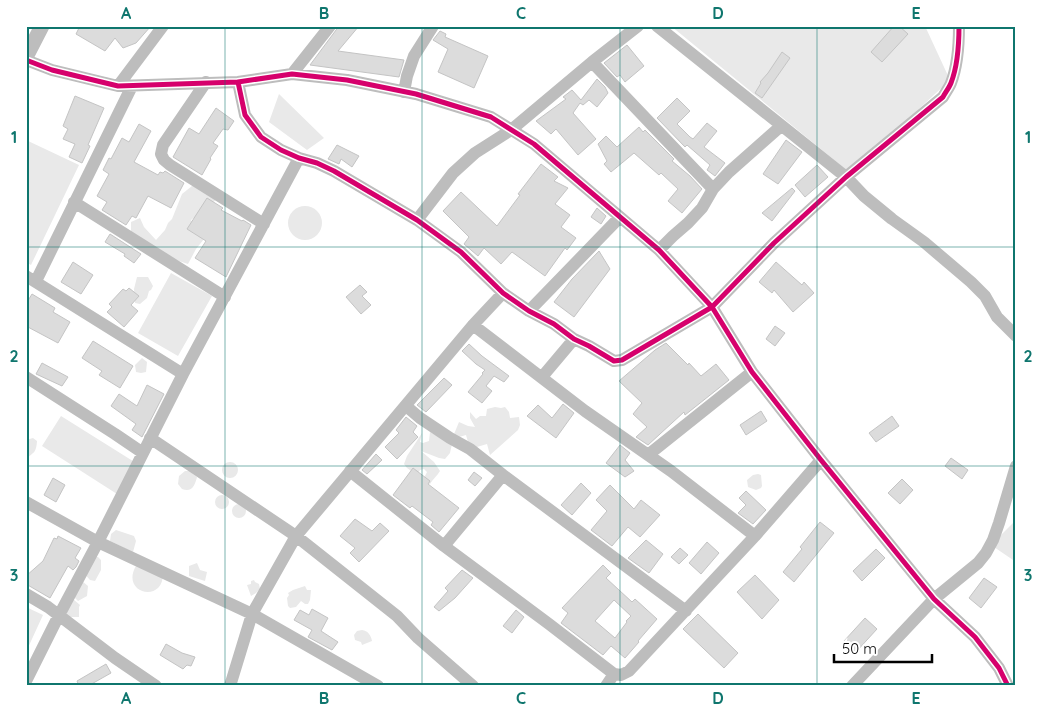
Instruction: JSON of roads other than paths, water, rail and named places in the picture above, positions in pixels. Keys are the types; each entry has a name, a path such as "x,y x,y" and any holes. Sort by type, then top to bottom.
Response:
{"street":[{"path":"42,26 26,59 52,70 118,86 238,82 292,74 347,80 416,94 491,117 534,144 659,250 712,307 752,372 934,599 974,638 999,668 1008,686"},
{"path":"118,86 163,26"},
{"path":"292,74 330,26"},
{"path":"404,92 414,56 432,26"},
{"path":"417,220 453,174 475,153 511,130 638,26"},
{"path":"657,26 846,177 864,196 929,246 971,282 985,296 997,317 1016,336"},
{"path":"238,82 245,115 262,137 281,150 298,158 317,162 417,220 462,252 503,293 529,311 554,324 574,339 614,361 622,360 712,307 774,243 846,177 943,97 951,83 956,66 959,26"},
{"path":"592,62 714,189"},
{"path":"206,82 163,145 161,154 170,165 264,224"},
{"path":"132,86 74,202 31,278 184,374"},
{"path":"659,250 702,208 714,189 729,172 781,126"},
{"path":"26,681 150,438 298,158"},
{"path":"74,202 226,297"},
{"path":"529,311 620,217"},
{"path":"230,686 252,614 296,536 473,325 503,293"},
{"path":"473,325 585,411 648,455 755,536"},
{"path":"542,377 574,339"},
{"path":"648,455 752,372"},
{"path":"26,377 143,453"},
{"path":"406,406 420,418 470,449 686,611"},
{"path":"150,438 296,536 397,616 418,638 470,685"},
{"path":"350,471 444,546 614,674 621,675 629,671 686,611 821,460"},
{"path":"852,686 934,599 978,563 986,553 999,523 1016,466"},
{"path":"444,546 503,475"},
{"path":"26,502 98,542 252,614 378,686"},
{"path":"26,594 59,615 115,658 156,686"},
{"path":"606,686 614,674"}]}
